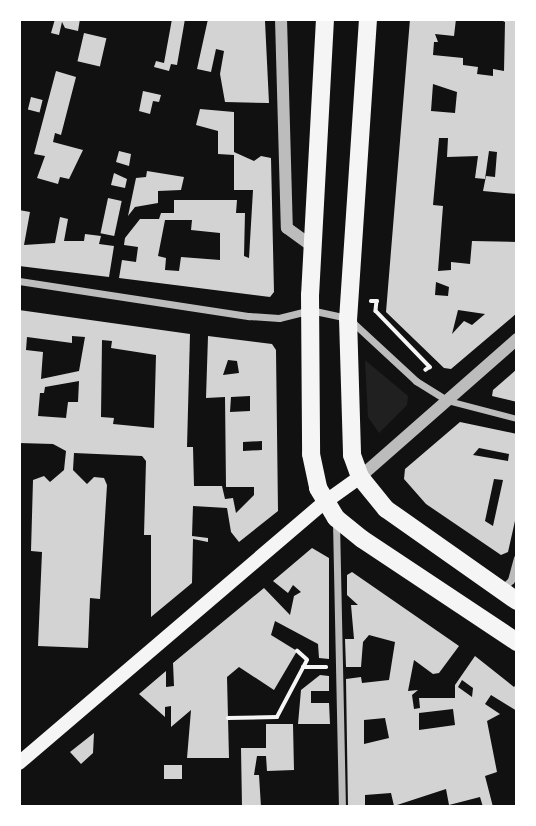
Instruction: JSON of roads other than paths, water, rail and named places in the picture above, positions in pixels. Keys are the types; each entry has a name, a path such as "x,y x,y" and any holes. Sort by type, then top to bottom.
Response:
{"main road":[{"path":"325,19 310,310 311,454 325,502 336,518 517,642"},
{"path":"368,19 348,318 350,436 360,477 371,495 397,516 517,601"},
{"path":"19,763 325,502 360,477"}],"street":[{"path":"281,19 287,228 312,246"},
{"path":"19,281 249,316 279,318 310,310 348,318 416,381 447,400 517,419"},
{"path":"360,477 517,339"},
{"path":"336,518 342,807"},
{"path":"502,589 511,580 517,558"}]}
